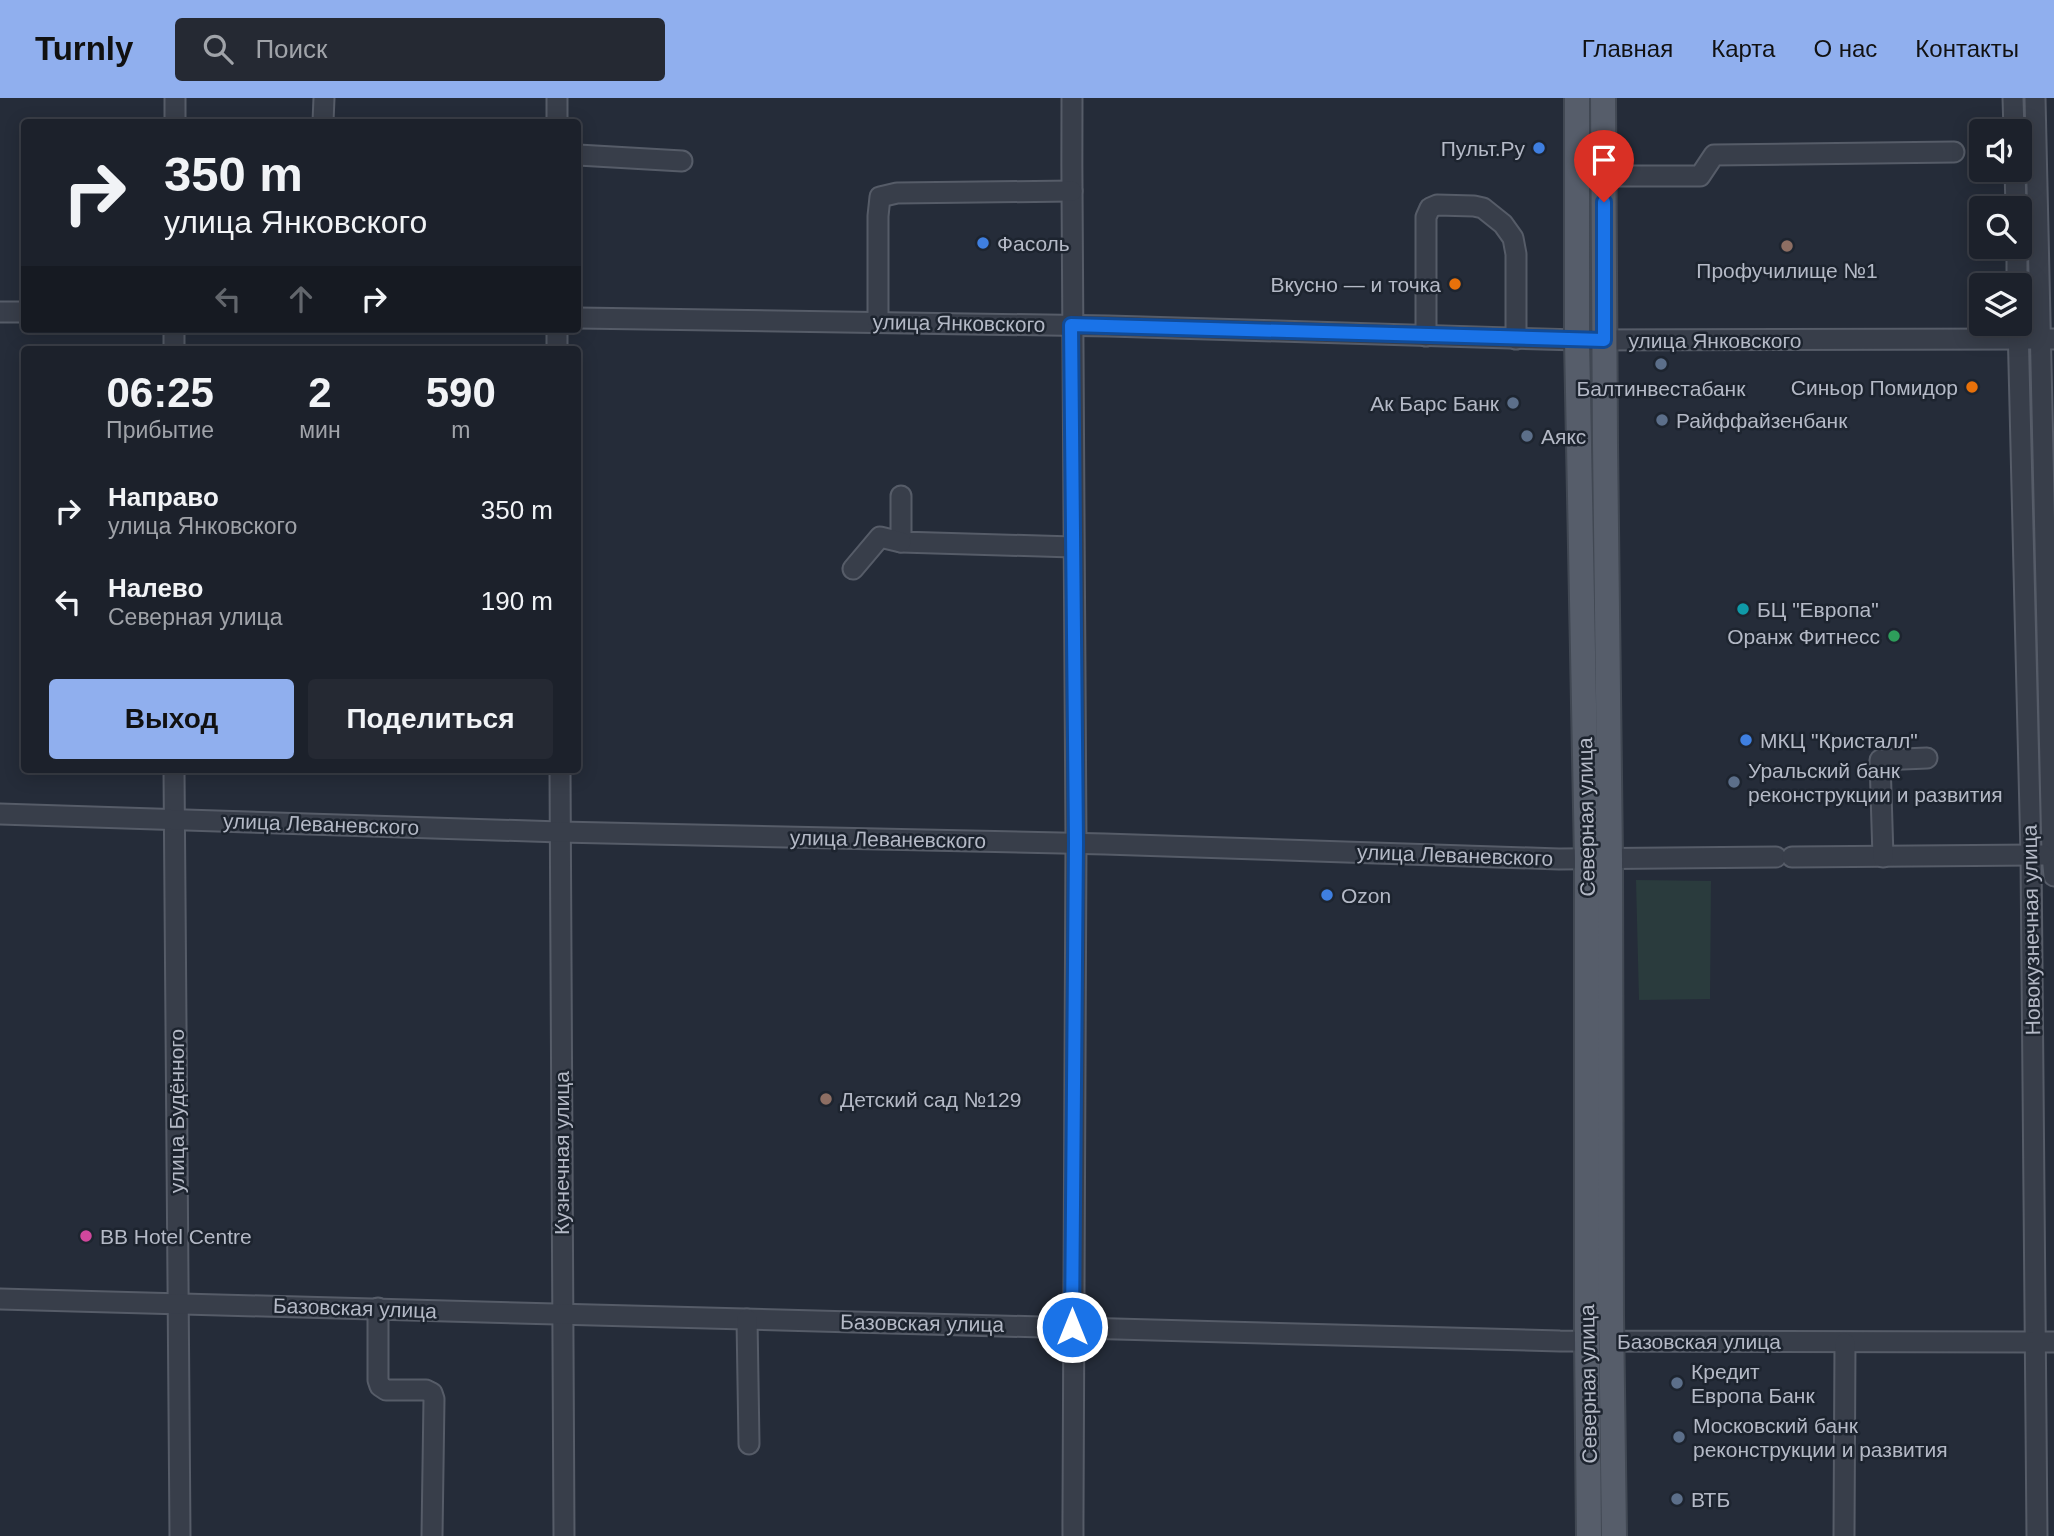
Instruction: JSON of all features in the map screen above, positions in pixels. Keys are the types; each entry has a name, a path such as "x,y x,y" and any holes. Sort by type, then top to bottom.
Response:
{"main road":[{"name":"Северная улица","path":"1577,98 1577,340 1599,859 1614,1536"},
{"name":"Северная улица","path":"1589,1536 1587,1341 1599,859 1604,340 1603,98"}],"street":[{"path":"175,98 175,119"},
{"path":"323,119 324,98"},
{"path":"557,98 557,119"},
{"path":"1072,98 1071,325 1076,843 1073,1536"},
{"path":"2013,98 2014,119"},
{"name":"Новокузнечная улица","path":"2035,98 2047,339 2054,876"},
{"path":"1603,176 1700,176 1714,155 1954,152"},
{"path":"581,155 682,161"},
{"path":"878,322 880,197 897,192 1072,191"},
{"path":"1426,336 1426,217 1430,208 1437,205 1474,206 1483,208 1503,224 1513,239 1516,254 1516,339"},
{"path":"0,312 21,312"},
{"name":"улица Янковского","path":"581,318 1071,325 1577,340 1969,333"},
{"name":"Новокузнечная улица","path":"2018,336 2044,1342 2037,1536"},
{"path":"901,496 901,542"},
{"path":"853,569 880,537 901,542 1073,547"},
{"path":"1883,857 1880,760 1927,758"},
{"name":"улица Будённого","path":"174,773 180,1536"},
{"name":"Кузнечная улица","path":"560,773 564,1536"},
{"name":"улица Леваневского","path":"0,814 560,832 1076,843 1599,859 2053,855"},
{"name":"Базовская улица","path":"0,1299 1587,1341 2044,1342"},
{"path":"377,1308 380,1386 386,1390 426,1390 432,1393 434,1399 432,1536"},
{"path":"747,1319 749,1444"},
{"path":"1844,1536 1845,1343"}],"shaded area":[{"path":"1636,880 1711,881 1710,999 1639,1000"}],"place":[{"name":"Пульт.Ру","path":"1539,148"},
{"name":"Фасоль","path":"983,243"},
{"name":"Профучилище №1","path":"1787,246"},
{"name":"Вкусно — и точка","path":"1455,284"},
{"name":"Балтинвестабанк","path":"1661,364"},
{"name":"Синьор Помидор","path":"1972,387"},
{"name":"Ак Барс Банк","path":"1513,403"},
{"name":"Райффайзенбанк","path":"1662,420"},
{"name":"Аякс","path":"1527,436"},
{"name":"БЦ \"Европа\"","path":"1743,609"},
{"name":"Оранж Фитнесс","path":"1894,636"},
{"name":"МКЦ \"Кристалл\"","path":"1746,740"},
{"name":"Уральский банк реконструкции и развития","path":"1734,782"},
{"name":"Ozon","path":"1327,895"},
{"name":"Детский сад №129","path":"826,1099"},
{"name":"BB Hotel Centre","path":"86,1236"},
{"name":"Кредит Европа Банк","path":"1677,1383"},
{"name":"Московский банк реконструкции и развития","path":"1679,1437"},
{"name":"ВТБ","path":"1677,1499"}],"route":[{"path":"1072,1327 1076,843 1071,325 1604,340 1604,202"}]}
